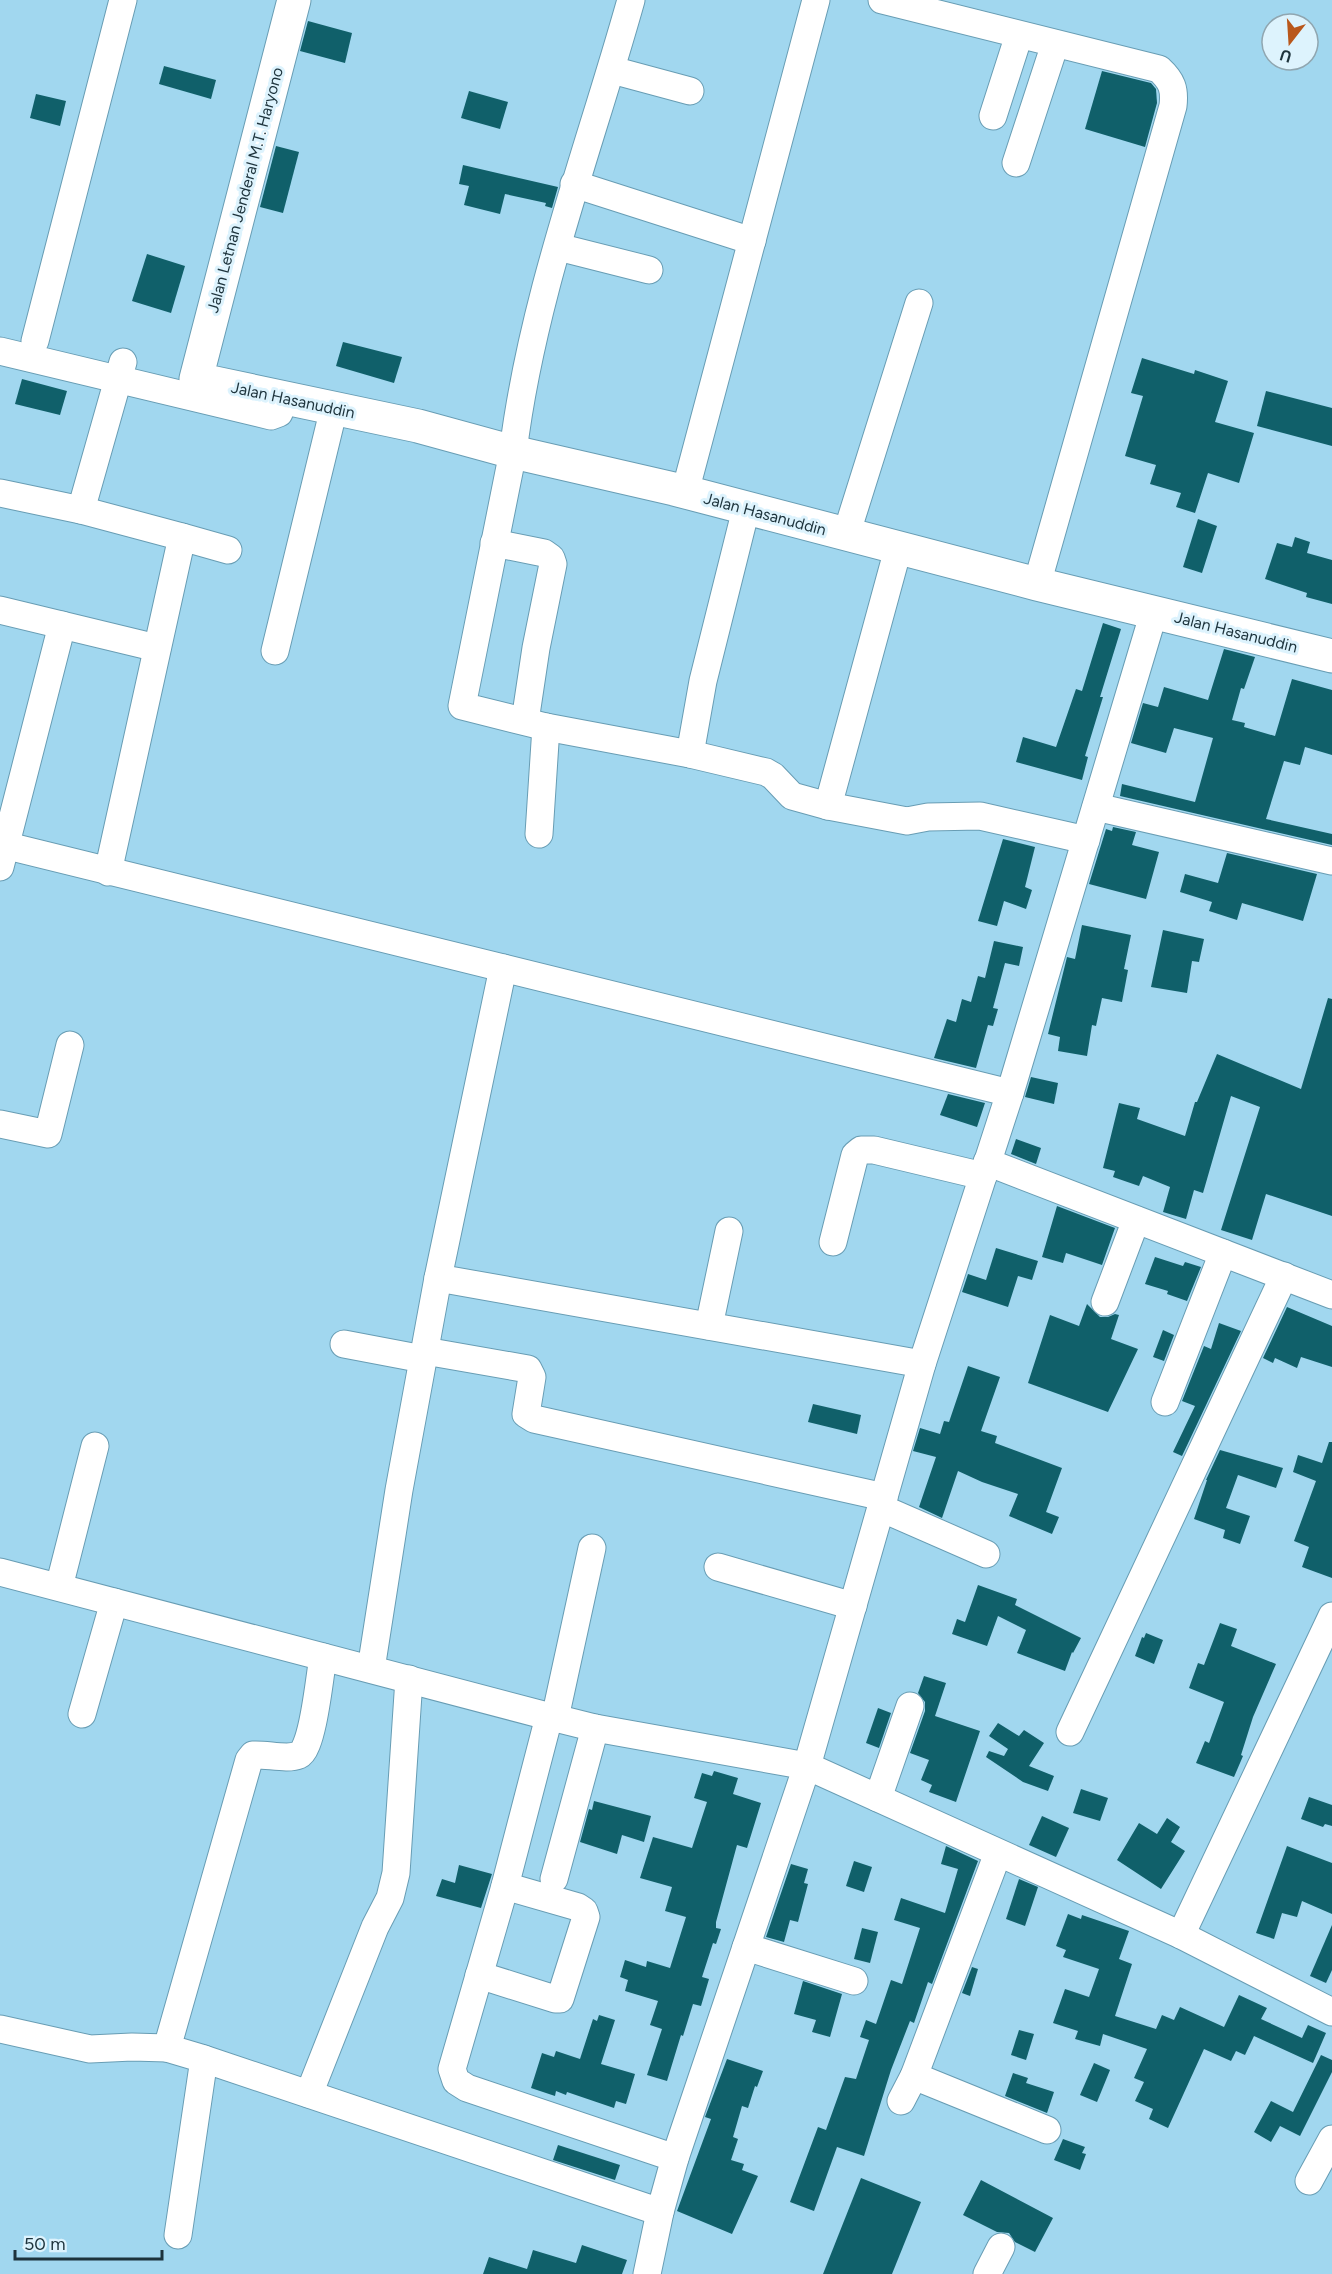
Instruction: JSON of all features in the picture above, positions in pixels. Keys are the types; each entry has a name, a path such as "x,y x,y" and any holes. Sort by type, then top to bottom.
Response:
{"main road":[{"name":"Jalan Letnan Jenderal M.T. Haryono","path":"196,379 294,0"},
{"name":"Jalan Hasanuddin","path":"196,379 418,426 513,452 685,492 1037,584 1332,656"}],"street":[{"path":"35,341 123,0"},
{"path":"631,0 612,70 574,184 531,347 517,414 513,452 461,704 463,707 536,724 690,754 766,772 792,796 828,806 907,821 938,817 980,816 1086,840"},
{"path":"685,492 816,0"},
{"path":"895,2 1159,69 1170,80 1175,92 1170,118 1037,584"},
{"path":"993,116 1019,35"},
{"path":"1016,163 1055,44"},
{"path":"612,70 690,91"},
{"path":"574,184 752,241"},
{"path":"558,247 649,270"},
{"path":"846,535 919,303"},
{"path":"0,333 35,341 271,416 279,413 285,398"},
{"path":"0,351 196,379"},
{"path":"81,510 121,370"},
{"path":"275,651 334,408"},
{"path":"0,493 81,510 228,550"},
{"path":"690,754 703,681 746,509"},
{"path":"108,872 182,537"},
{"path":"494,543 544,553 551,558 553,564 536,648 538,834"},
{"path":"828,806 898,549"},
{"path":"0,610 157,648"},
{"path":"647,2274 660,2212 675,2158 807,1766 922,1365 1010,1094 1154,612"},
{"path":"62,625 2,853 108,872 1010,1094"},
{"path":"1096,807 1332,861"},
{"path":"371,1669 399,1490 438,1278 503,968"},
{"path":"0,1124 48,1134 70,1045"},
{"path":"833,1242 855,1155 861,1150 874,1150 985,1169 1136,1220 1332,1295"},
{"path":"1105,1302 1136,1220"},
{"path":"709,1326 729,1230"},
{"path":"1165,1402 1223,1253"},
{"path":"1070,1732 1284,1276"},
{"path":"438,1278 922,1365"},
{"path":"344,1344 528,1369 532,1377 526,1414 534,1419 883,1502 986,1554"},
{"path":"58,1587 95,1446"},
{"path":"592,1548 552,1718 452,2069 456,2081 467,2088 675,2158"},
{"path":"718,1567 853,1606"},
{"path":"0,1572 552,1718 594,1728 807,1766 1180,1935 1332,2012"},
{"path":"82,1714 114,1602"},
{"path":"1180,1935 1332,1616"},
{"path":"167,2048 249,1760 253,1755 292,1756 299,1755 305,1750 311,1730 323,1657"},
{"path":"309,2094 375,1927 390,1898 396,1873 409,1679"},
{"path":"878,1798 910,1706"},
{"path":"554,1879 594,1728"},
{"path":"901,2102 914,2076 998,1852"},
{"path":"479,1975 560,1999 586,1917 584,1911 579,1907 505,1886"},
{"path":"746,1947 854,1981"},
{"path":"0,2029 90,2049 167,2048 660,2212"},
{"path":"178,2235 204,2059"},
{"path":"914,2076 1047,2130"},
{"path":"1309,2181 1332,2139"},
{"path":"987,2274 1001,2247"}],"building":[{"path":"308,21 352,33 345,63 300,51"},
{"path":"164,66 216,80 211,99 159,84"},
{"path":"1102,71 1151,83 1156,89 1157,103 1145,147 1085,129"},
{"path":"469,91 508,102 500,129 461,118"},
{"path":"36,94 66,101 60,126 30,118"},
{"path":"276,146 299,152 283,213 260,207"},
{"path":"463,165 558,187 552,208 545,206 546,203 505,194 500,214 464,205 469,186 459,184"},
{"path":"147,254 185,266 171,313 132,301"},
{"path":"343,342 402,357 394,383 336,366"},
{"path":"1142,358 1194,374 1195,370 1228,381 1215,422 1254,433 1239,483 1208,473 1195,513 1176,507 1181,493 1150,484 1156,465 1125,456 1143,396 1131,393"},
{"path":"22,379 67,391 60,415 15,404"},
{"path":"1266,391 1332,408 1332,446 1257,426"},
{"path":"1198,519 1217,526 1202,573 1183,567"},
{"path":"1295,537 1310,542 1307,553 1332,560 1332,604 1306,597 1307,593 1265,579 1277,543 1292,547"},
{"path":"1103,623 1121,629 1100,697 1103,697 1085,756 1088,757 1082,780 1016,762 1023,737 1056,747 1076,689 1082,691"},
{"path":"1224,649 1255,657 1244,689 1241,688 1232,720 1245,723 1244,727 1275,736 1292,679 1332,690 1332,755 1305,747 1300,765 1284,761 1266,819 1332,834 1332,845 1120,796 1122,784 1195,802 1213,738 1174,728 1166,753 1131,743 1143,703 1158,707 1164,687 1208,700"},
{"path":"1113,827 1136,832 1132,845 1159,852 1146,899 1089,884 1106,829 1112,831"},
{"path":"1003,839 1035,847 1025,887 1032,890 1026,909 1004,901 997,926 978,921"},
{"path":"1227,853 1317,874 1303,921 1242,903 1237,920 1209,911 1212,902 1180,892 1185,874 1218,883"},
{"path":"1082,925 1131,935 1124,969 1128,970 1122,1002 1102,998 1096,1026 1092,1025 1087,1056 1058,1051 1060,1037 1048,1034 1067,957 1075,959"},
{"path":"1163,930 1204,939 1199,962 1192,961 1187,993 1151,987"},
{"path":"994,941 1023,947 1019,966 1005,963 993,1008 998,1009 993,1026 988,1025 976,1068 934,1058 947,1019 956,1022 962,999 971,1002 978,976 985,978"},
{"path":"1328,998 1332,999 1332,1216 1266,1194 1252,1240 1221,1230 1260,1107 1231,1096 1203,1193 1194,1190 1186,1219 1163,1212 1170,1187 1143,1176 1139,1186 1113,1177 1115,1171 1103,1168 1119,1103 1140,1108 1137,1119 1185,1136 1195,1102 1197,1102 1217,1054 1301,1089"},
{"path":"1031,1077 1058,1083 1054,1104 1025,1097"},
{"path":"948,1094 985,1103 977,1127 940,1115"},
{"path":"1016,1139 1041,1148 1036,1164 1011,1154"},
{"path":"1057,1206 1115,1228 1102,1265 1066,1253 1063,1263 1042,1257"},
{"path":"996,1248 1038,1261 1032,1280 1018,1276 1008,1307 962,1292 968,1274 986,1280"},
{"path":"1155,1257 1183,1266 1185,1262 1201,1267 1187,1301 1167,1294 1168,1291 1145,1284"},
{"path":"1087,1304 1100,1317 1119,1315 1111,1339 1138,1349 1108,1412 1028,1383 1050,1315 1079,1326"},
{"path":"1287,1307 1332,1326 1332,1367 1301,1357 1297,1368 1275,1358 1273,1363 1263,1358"},
{"path":"1219,1323 1241,1331 1182,1456 1173,1452 1195,1406 1182,1401 1204,1346 1211,1349"},
{"path":"1163,1330 1174,1335 1164,1361 1153,1357"},
{"path":"968,1366 1000,1377 981,1431 997,1436 995,1443 1062,1468 1046,1512 1059,1517 1052,1534 1009,1516 1018,1494 958,1471 942,1518 919,1507 936,1457 913,1451 920,1428 940,1434 944,1421 949,1422"},
{"path":"813,1404 861,1415 857,1434 808,1422"},
{"path":"1329,1442 1332,1442 1332,1578 1302,1567 1309,1547 1294,1541 1316,1481 1293,1472 1298,1455 1322,1463"},
{"path":"1220,1450 1283,1468 1276,1488 1238,1475 1226,1508 1250,1516 1240,1544 1223,1538 1225,1530 1194,1519 1206,1480"},
{"path":"978,1585 1017,1599 1015,1605 1081,1638 1072,1652 1065,1671 1017,1653 1026,1630 998,1616 987,1646 952,1634 957,1619 965,1622"},
{"path":"1220,1623 1237,1629 1231,1646 1276,1664 1253,1717 1241,1755 1243,1756 1234,1777 1196,1763 1205,1741 1209,1743 1224,1702 1189,1688 1198,1663 1204,1665"},
{"path":"1146,1633 1163,1640 1154,1664 1135,1656 1142,1637 1144,1638"},
{"path":"924,1676 946,1683 935,1716 980,1731 956,1802 929,1792 932,1785 921,1780 929,1760 910,1753 925,1711 925,1702 918,1693"},
{"path":"878,1708 891,1713 879,1748 866,1743"},
{"path":"998,1723 1019,1736 1024,1730 1044,1743 1029,1766 1054,1776 1048,1791 1023,1782 986,1757 989,1751 1004,1756 1008,1749 989,1736"},
{"path":"714,1771 738,1778 733,1794 761,1803 747,1848 737,1845 716,1922 716,1928 721,1929 716,1944 713,1943 702,1977 709,1979 701,2006 693,2004 667,2081 647,2075 662,2029 650,2025 658,2001 625,1991 628,1980 620,1977 625,1960 646,1967 647,1961 670,1968 686,1917 665,1911 672,1887 640,1878 653,1837 692,1848 707,1802 694,1798 702,1773 712,1776"},
{"path":"1081,1789 1108,1798 1100,1821 1073,1813"},
{"path":"1309,1797 1332,1805 1332,1826 1325,1824 1323,1827 1301,1819"},
{"path":"594,1801 651,1816 644,1842 622,1835 617,1854 580,1842 589,1809 592,1810"},
{"path":"1042,1816 1069,1828 1056,1857 1029,1845"},
{"path":"1167,1818 1180,1827 1171,1842 1185,1851 1161,1889 1117,1860 1139,1823 1157,1834"},
{"path":"946,1846 978,1861 932,1984 928,1982 914,2023 910,2021 891,2070 864,2156 837,2147 814,2211 790,2202 818,2127 826,2130 845,2077 856,2079 869,2040 860,2037 866,2020 876,2024 891,1980 902,1984 920,1928 894,1920 901,1898 945,1913 958,1869 941,1864"},
{"path":"1287,1846 1332,1863 1332,1914 1302,1901 1297,1917 1282,1913 1274,1939 1256,1933"},
{"path":"854,1861 872,1867 864,1892 846,1886"},
{"path":"791,1864 808,1869 804,1883 808,1884 798,1922 790,1920 784,1942 766,1937"},
{"path":"459,1865 492,1874 481,1908 436,1896 442,1879 455,1883"},
{"path":"1019,1879 1038,1887 1025,1926 1006,1919"},
{"path":"1068,1914 1081,1919 1082,1915 1129,1931 1119,1959 1132,1964 1115,2016 1156,2029 1162,2015 1174,2020 1180,2007 1224,2027 1239,1995 1267,2008 1261,2019 1302,2038 1308,2025 1326,2033 1313,2063 1254,2036 1245,2055 1236,2051 1231,2061 1204,2049 1168,2128 1149,2119 1153,2109 1135,2101 1144,2082 1134,2078 1147,2049 1103,2034 1100,2046 1075,2039 1078,2031 1053,2023 1065,1989 1089,1997 1099,1969 1063,1957 1066,1950 1056,1946"},
{"path":"1332,1925 1332,1970 1326,1983 1310,1976"},
{"path":"862,1928 878,1932 870,1963 854,1959"},
{"path":"972,1967 978,1969 970,1996 962,1993"},
{"path":"803,1981 842,1994 830,2037 812,2032 816,2020 794,2014"},
{"path":"599,2015 615,2020 601,2064 635,2074 626,2104 616,2101 614,2108 567,2092 566,2095 556,2091 555,2096 531,2088 542,2053 554,2057 556,2051 580,2059 593,2019 597,2021"},
{"path":"1019,2030 1034,2034 1026,2060 1011,2055"},
{"path":"1321,2055 1332,2060 1332,2072 1300,2136 1280,2126 1271,2142 1254,2132 1271,2101 1293,2112"},
{"path":"727,2059 763,2071 748,2108 742,2106 733,2137 738,2139 731,2160 744,2164 742,2170 758,2176 732,2234 677,2211 711,2119 705,2117"},
{"path":"1094,2063 1110,2070 1097,2102 1080,2095"},
{"path":"1013,2073 1028,2078 1026,2083 1054,2092 1047,2113 1005,2096"},
{"path":"1063,2139 1085,2147 1082,2153 1086,2154 1080,2170 1054,2160"},
{"path":"558,2145 620,2165 615,2180 553,2160"},
{"path":"861,2178 921,2202 892,2274 823,2274"},
{"path":"981,2180 1053,2218 1035,2252 1015,2242 1009,2233 997,2232 963,2215"},
{"path":"582,2245 627,2260 622,2274 483,2274 489,2257 527,2269 533,2250 576,2263"}]}
